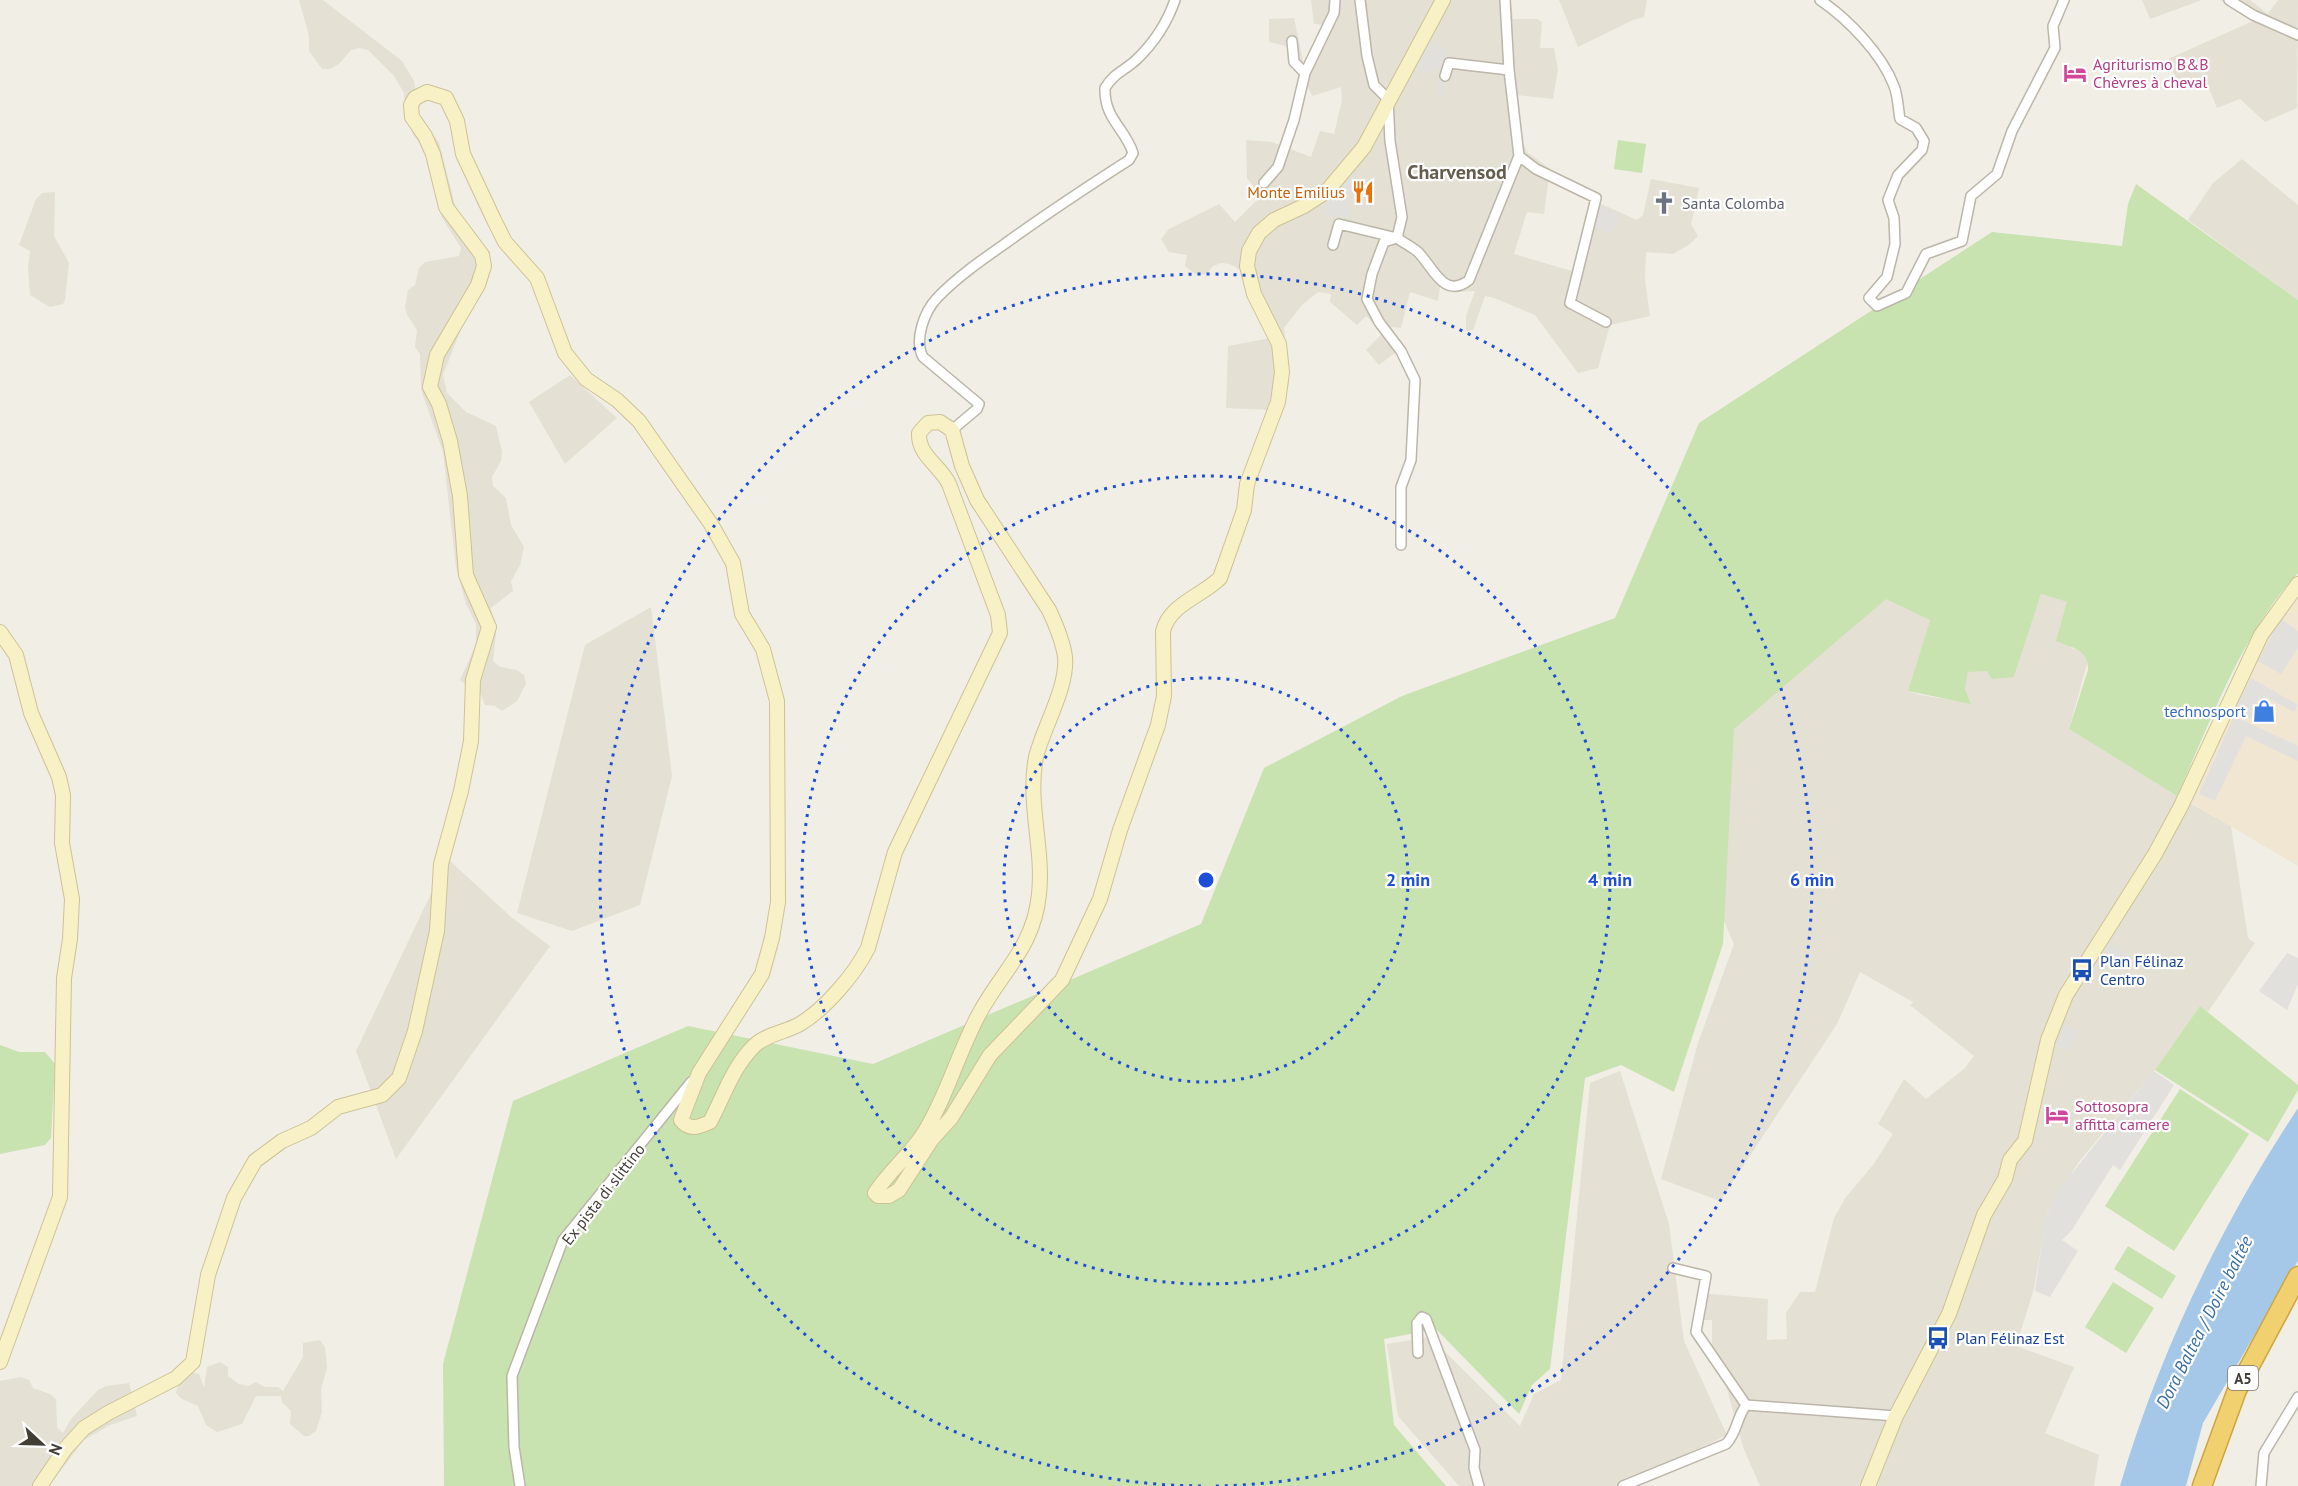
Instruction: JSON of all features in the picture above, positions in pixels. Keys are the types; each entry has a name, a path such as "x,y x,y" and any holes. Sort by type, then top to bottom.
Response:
{"highway":[{"name":"A5","path":"2202,1486 2237,1390 2298,1276"},
{"name":"A5","path":"2215,1486 2231,1436 2254,1382 2298,1299"}],"street":[{"path":"952,430 977,409 979,404 923,357 918,348 918,339 936,299 1013,238 1129,160 1133,153 1130,144 1110,117 1105,88 1112,76 1137,59 1167,23 1175,0"},
{"path":"1264,183 1278,167 1305,73 1334,13 1335,0"},
{"path":"1360,0 1367,56 1374,85 1388,99 1390,141 1402,217 1397,238"},
{"path":"40,1486 64,1449 84,1428 176,1378 193,1362 208,1275 234,1198 253,1163 275,1145 311,1128 339,1107 379,1096 394,1086 415,1031 437,931 441,864 461,791 471,741 473,681 489,627 466,575 460,496 450,441 439,404 430,387 437,356 478,285 484,266 482,255 446,207 433,154 425,136 412,117 411,105 415,98 427,92 446,98 453,109 463,154 505,242 537,278 565,353 586,379 617,400 639,421 711,524 733,563 744,620 763,649 777,701 778,902 762,974 699,1073 681,1119 688,1127 700,1127 711,1122 725,1087 754,1046 801,1023 822,1006 861,963 868,948 895,852 1000,633 998,615 950,484 940,469 925,456 918,442 922,427 928,423 940,422 952,430 962,466 977,500 1049,610 1065,658 1063,678 1036,758 1035,810 1040,895 1021,954 980,1013 931,1120 917,1144 882,1181 875,1193 878,1196 889,1196 899,1190 932,1139 951,1118 990,1054 1062,980 1100,899 1120,830 1158,725 1164,696 1163,631 1166,620 1184,606 1186,600 1212,586 1220,578 1244,510 1247,484 1274,412 1282,372 1280,344 1254,294 1247,266 1249,251 1259,233 1274,220 1315,200 1339,179 1364,147 1443,0"},
{"path":"1333,244 1340,224 1397,238 1417,252 1440,281 1456,286 1464,284 1469,279 1519,156 1509,70 1505,0"},
{"path":"1820,0 1851,23 1874,53 1894,85 1900,119 1916,128 1924,141 1922,150 1898,175 1888,200 1894,218 1895,244 1887,277 1869,298 1877,306 1906,293 1926,254 1962,241 1971,196 1997,174 2012,131 2055,48 2053,26 2064,0"},
{"path":"2229,0 2253,15 2298,35"},
{"path":"1292,41 1294,62 1305,73"},
{"path":"1444,76 1449,63 1509,70"},
{"path":"1519,156 1536,169 1596,198 1570,303 1606,322"},
{"path":"1397,238 1384,242 1372,274 1367,299 1379,322 1401,351 1415,380 1411,460 1401,486 1401,545"},
{"path":"1868,1486 1896,1416 1949,1314 1984,1215 2005,1179 2010,1160 2025,1141 2048,1040 2066,995 2155,854 2181,806 2261,635 2298,584"},
{"path":"0,632 16,655 31,713 59,777 63,795 62,843 72,899 70,939 64,978 60,1197 0,1362"},
{"name":"Ex pista di slittino","path":"520,1486 514,1447 512,1376 563,1240 679,1100 728,1027"},
{"path":"1673,1268 1706,1276 1696,1332 1746,1405"},
{"path":"1418,1353 1418,1323 1422,1317 1426,1319 1468,1427 1475,1450 1474,1468 1479,1486"},
{"path":"2261,1486 2264,1453 2298,1396"},
{"path":"1746,1405 1896,1416"},
{"path":"1623,1486 1726,1444 1735,1435 1737,1418 1746,1405"}],"shaded area":[{"path":"299,0 323,0 402,61 414,81 420,118 439,142 457,213 490,252 489,268 482,292 463,324 443,375 447,393 466,412 496,426 502,452 501,461 492,477 493,486 506,498 511,525 524,547 520,565 511,581 513,591 491,608 496,634 493,661 500,667 517,670 524,675 526,684 517,701 502,711 495,706 485,705 479,689 466,685 460,680 476,644 476,624 466,604 456,567 443,452 421,390 420,354 415,347 417,330 407,315 405,307 408,290 415,285 419,268 425,262 459,256 461,248 441,216 425,149 413,135 405,110 404,93 394,76 368,50 360,48 351,50 339,64 330,69 322,69 309,51 309,36"},
{"path":"1311,0 1511,0 1513,19 1537,19 1542,22 1540,48 1554,48 1558,69 1553,99 1517,95 1520,136 1527,152 1550,169 1544,214 1527,212 1514,254 1572,271 1590,199 1637,220 1643,215 1651,179 1699,188 1691,224 1698,236 1690,244 1673,254 1646,252 1645,280 1650,316 1610,325 1598,368 1578,373 1535,315 1494,298 1485,296 1473,330 1466,331 1466,316 1475,291 1457,292 1440,287 1438,301 1410,292 1401,328 1391,327 1404,346 1379,365 1366,350 1383,333 1366,316 1357,325 1330,302 1331,294 1318,292 1302,305 1284,328 1289,382 1281,415 1267,410 1226,408 1228,346 1270,338 1243,272 1230,264 1221,263 1213,266 1207,273 1198,276 1185,266 1187,255 1169,252 1161,239 1169,229 1219,204 1235,222 1261,196 1247,178 1246,140 1272,142 1311,157 1320,131 1334,134 1342,100 1341,87 1312,96 1290,47 1269,42 1269,19 1294,18 1304,65 1324,25 1314,24"},
{"path":"1559,0 1647,0 1644,17 1633,20 1578,47"},
{"path":"2142,0 2202,0 2150,19"},
{"path":"2220,0 2250,0 2268,14 2278,0 2298,0 2297,108 2265,122 2240,99 2217,108 2204,76 2179,86 2168,59 2253,21"},
{"path":"1428,40 1441,45 1447,57 1445,63 1435,72 1417,72 1417,64"},
{"path":"1439,76 1447,76 1445,97 1438,97"},
{"path":"2242,159 2298,205 2298,300 2188,220 2213,183"},
{"path":"1349,169 1356,173 1351,187 1348,218 1325,215 1325,206 1335,196"},
{"path":"55,192 54,236 69,263 65,300 63,304 50,307 30,295 28,268 30,251 19,245 36,199 42,193"},
{"path":"1600,205 1621,216 1612,234 1591,226"},
{"path":"570,375 617,418 565,464 529,402"},
{"path":"1803,547 1930,620 1908,691 1920,695 1971,703 1965,688 1968,671 1987,671 2014,677 2041,594 2067,602 2071,648 2082,651 2088,660 2069,729 2177,796 2231,826 2248,938 2255,943 2208,1012 2200,1006 2155,1070 2078,1163 2047,1213 2034,1289 2016,1346 2074,1367 2045,1433 2099,1455 2094,1486 1760,1486 1743,1447 1725,1382 1712,1358 1712,1320 1694,1320 1700,1293 1768,1299 1767,1340 1787,1339 1786,1313 1800,1292 1815,1292 1834,1218 1846,1197 1873,1165 1893,1134 1878,1124 1904,1079 1926,1099 1964,1069 1974,1056 1910,1005 1913,1002 1860,972 1837,1024 1720,1201 1661,1179 1698,1043 1734,944 1620,683"},
{"path":"2298,594 2298,866 2191,803 2256,659 2287,606"},
{"path":"651,607 672,776 640,905 572,931 517,913 585,645"},
{"path":"2281,619 2298,631 2298,648 2281,674 2257,661"},
{"path":"2251,678 2298,705 2294,712 2266,697 2253,720 2234,710"},
{"path":"2234,716 2298,746 2298,761 2246,736 2215,801 2199,794"},
{"path":"449,856 451,862 511,917 550,946 396,1159 356,1051"},
{"path":"2110,942 2130,957 2119,973 2097,960"},
{"path":"2287,953 2298,958 2298,984 2287,1010 2259,991"},
{"path":"2062,1024 2079,1031 2070,1051 2055,1045"},
{"path":"1620,1071 1669,1224 1684,1341 1727,1435 1672,1461 1642,1479 1639,1486 1459,1486 1398,1416 1387,1344 1430,1337 1520,1426 1534,1394 1561,1380 1590,1083"},
{"path":"2154,1071 2174,1085 2120,1170 2113,1165 2072,1230 2062,1240 2078,1251 2050,1297 2035,1291 2046,1216 2061,1187"},
{"path":"320,1340 325,1347 327,1368 321,1389 322,1412 316,1431 309,1436 304,1436 290,1424 291,1411 282,1402 281,1396 256,1396 242,1424 217,1432 206,1425 198,1406 182,1399 176,1393 178,1385 191,1372 199,1374 204,1388 207,1367 220,1362 228,1367 228,1376 239,1384 248,1386 256,1382 264,1387 278,1387 283,1391 303,1357 303,1343"},
{"path":"21,1377 29,1380 33,1388 50,1394 56,1399 57,1427 63,1433 71,1419 98,1390 106,1386 129,1383 137,1416 110,1425 84,1440 49,1486 0,1486 0,1381"}],"green space":[{"path":"1618,140 1646,144 1642,173 1614,169"},
{"path":"2136,184 2298,300 2298,573 2260,622 2244,650 2177,796 2069,729 2088,670 2088,663 2083,653 2056,641 2067,602 2041,594 2014,677 1992,679 1987,671 1968,672 1965,688 1971,704 1908,691 1930,620 1886,599 1734,729 1723,944 1674,1092 1621,1065 1585,1078 1550,1369 1532,1385 1519,1414 1436,1329 1384,1339 1394,1425 1446,1486 444,1486 443,1364 513,1101 688,1026 873,1064 1201,924 1264,768 1402,696 1615,618 1699,423 1992,232 2122,246 2128,204"},
{"path":"2200,1006 2298,1085 2298,1090 2268,1142 2155,1070"},
{"path":"0,1045 19,1052 45,1052 55,1064 51,1138 45,1145 0,1154"},
{"path":"2180,1089 2249,1134 2174,1251 2105,1206"},
{"path":"2128,1246 2176,1276 2162,1299 2114,1269"},
{"path":"2113,1282 2154,1308 2126,1353 2085,1327"}],"water":[{"name":"Dora Baltea / Doire baltée","path":"2298,1108 2298,1261 2203,1423 2186,1486 2120,1486 2154,1387 2195,1290 2244,1197"}],"place":[{"name":"Agriturismo B&B Chèvres à cheval","path":"2075,73"},
{"name":"Monte Emilius","path":"1363,192"},
{"name":"Santa Colomba","path":"1664,203"},
{"name":"technosport","path":"2264,711"},
{"name":"Plan Félinaz Centro","path":"2082,970"},
{"name":"Sottosopra affitta camere","path":"2057,1115"},
{"name":"Plan Félinaz Est","path":"1938,1338"}],"district":[{"name":"Charvensod","path":"1457,172"}]}
